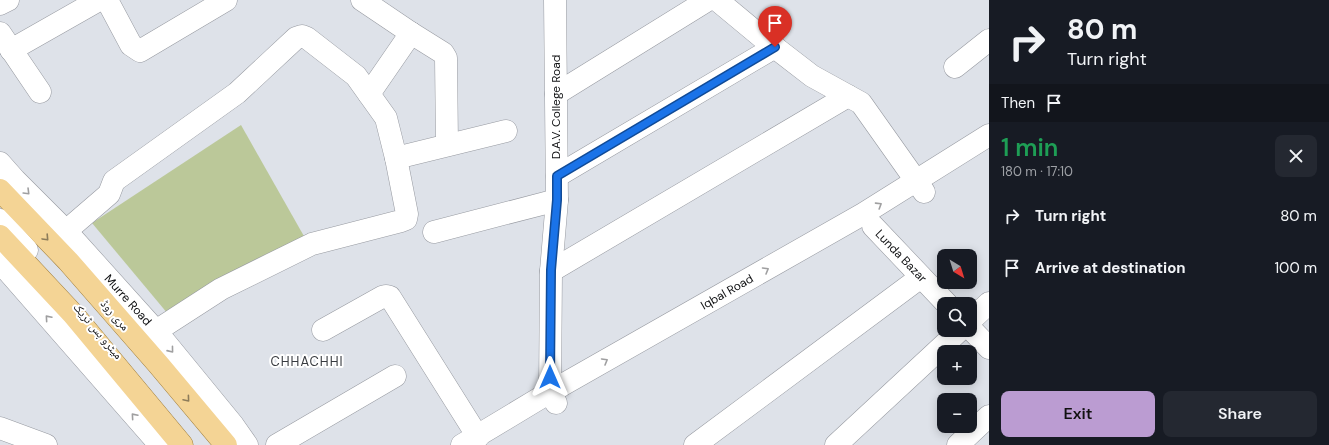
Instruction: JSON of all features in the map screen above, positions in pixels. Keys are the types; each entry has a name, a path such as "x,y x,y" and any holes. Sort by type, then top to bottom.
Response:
{"main road":[{"name":"مری روڈ","path":"0,190 68,261 226,445"},
{"path":"0,236 73,314 182,445"}],"street":[{"path":"0,4 8,0"},
{"path":"40,92 6,41 99,0"},
{"path":"107,0 131,45 140,51 226,0"},
{"path":"362,0 443,54 446,58 447,145"},
{"name":"D.A.V. College Road","path":"554,398 551,270 557,200 556,0"},
{"path":"556,94 708,0"},
{"path":"717,0 812,76 861,103 920,187"},
{"path":"369,94 411,34"},
{"path":"66,231 109,194 114,181 236,94 296,38 302,36 307,38 356,76 386,118 396,158 407,214 406,219 312,244 221,289 156,331"},
{"path":"955,67 989,40"},
{"path":"557,176 775,47"},
{"path":"551,270 848,96"},
{"path":"396,158 506,131"},
{"name":"Iqbal Road","path":"476,442 554,398 872,226 920,187 989,135"},
{"name":"Iqbal Road","path":"554,398 863,214 920,187 989,150"},
{"name":"Murre Road","path":"0,163 66,231 156,331 247,445"},
{"path":"434,232 557,200"},
{"name":"میٹرو بس ٹریک","path":"0,220 57,283 192,445"},
{"name":"Lunda Bazar","path":"872,226 940,297"},
{"path":"0,262 160,445"},
{"path":"695,445 921,277"},
{"path":"323,330 382,297 386,296 390,298 476,442"},
{"path":"977,314 989,303"},
{"path":"977,335 989,348"},
{"path":"836,445 952,337"},
{"path":"277,445 395,376"},
{"path":"958,445 989,416"},
{"path":"0,428 46,445"}],"green space":[{"path":"241,125 305,238 168,314 92,223"}],"district":[{"name":"CHHACHHI","path":"307,361"}],"route":[{"path":"550,377 551,270 557,200 557,176 775,47"}]}
